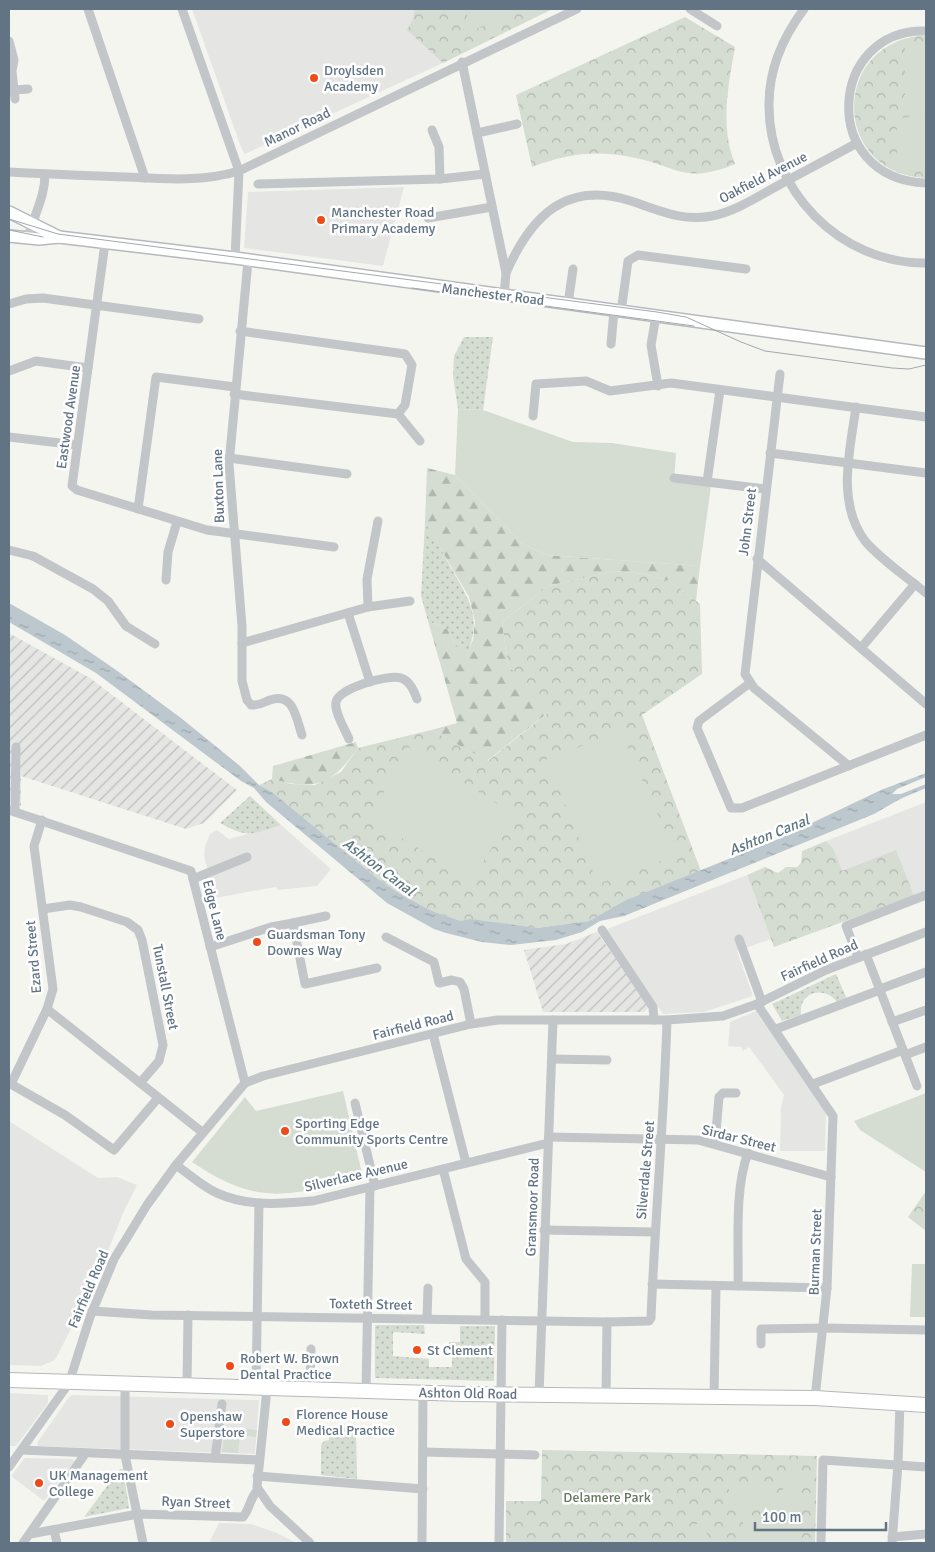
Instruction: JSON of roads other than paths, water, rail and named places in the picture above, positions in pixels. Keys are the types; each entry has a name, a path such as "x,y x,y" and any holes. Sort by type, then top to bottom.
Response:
{"highway":[{"name":"Ashton Old Road","path":"9,1380 125,1386 539,1395 815,1398 926,1405"}],"main road":[{"name":"Manchester Road","path":"9,212 59,237"},
{"name":"Manchester Road","path":"9,236 28,239 59,237 235,258 926,353"}],"street":[{"path":"88,9 145,178"},
{"path":"182,9 238,171 235,258"},
{"name":"Manor Road","path":"9,172 145,178 194,178 226,175 238,171 462,62 577,9"},
{"path":"690,9 717,26"},
{"path":"804,9 779,52 770,87 769,104 773,140 788,180 817,221 840,238 857,248 886,258 926,263"},
{"path":"926,31 908,32 889,39 878,46 860,66 852,84 848,108 850,126 857,143 877,166 900,180 926,183"},
{"path":"9,41 14,60 12,71 15,94 28,89"},
{"path":"462,62 506,273 504,296"},
{"path":"477,133 516,124"},
{"path":"432,130 439,148 440,179"},
{"name":"Oakfield Avenue","path":"506,273 521,244 541,219 554,208 575,197 590,193 607,194 680,217 702,217 737,208 857,143"},
{"path":"28,239 31,224 44,195 45,174"},
{"path":"258,184 440,179 485,174"},
{"path":"428,218 492,207"},
{"name":"Eastwood Avenue","path":"105,242 72,486 77,490 177,522 234,535 334,547"},
{"path":"611,344 628,261 638,255 746,269"},
{"name":"Buxton Lane","path":"248,261 229,458 242,643 243,688 249,703 255,705 278,698 288,701 293,706 302,735"},
{"path":"568,304 573,269"},
{"path":"9,304 34,298 198,318"},
{"path":"656,316 651,345 658,386"},
{"path":"240,331 405,354 412,365 405,405 398,414"},
{"path":"9,371 36,361 88,368"},
{"name":"John Street","path":"750,683 744,674 780,374"},
{"path":"138,509 156,377 234,391 398,414 420,441"},
{"path":"534,416 536,384 586,381 610,391 671,384 926,417"},
{"path":"707,482 720,390"},
{"path":"856,407 848,463 848,498 853,518 860,533 871,547 926,593"},
{"path":"9,437 77,445"},
{"path":"770,453 926,473"},
{"path":"229,458 347,474"},
{"path":"674,478 765,490"},
{"path":"368,607 367,579 378,521"},
{"path":"166,580 168,552 177,522"},
{"path":"9,550 33,556 92,589 108,601 126,626 155,644"},
{"path":"757,559 926,704"},
{"path":"861,648 915,584"},
{"path":"242,643 368,607 410,601"},
{"path":"348,613 370,682"},
{"path":"349,739 336,703 343,692 385,678 400,678 412,688 417,699"},
{"path":"849,766 750,683 699,721 696,728 731,808 742,808 849,766 926,735"},
{"path":"12,811 16,748"},
{"name":"Edge Lane","path":"12,811 191,872 245,1083"},
{"name":"Ezard Street","path":"10,1084 47,1010 53,989 34,846 42,820"},
{"path":"193,880 247,857"},
{"path":"917,1086 880,990 846,926 926,895"},
{"name":"Tunstall Street","path":"43,909 70,906 81,907 127,922 138,930 142,940 163,1045 158,1061 140,1083"},
{"path":"210,947 271,927 326,916"},
{"path":"293,923 305,984 377,968"},
{"path":"602,930 653,1007 654,1020"},
{"name":"Fairfield Road","path":"11,1460 22,1450 68,1383 92,1311 114,1259 176,1165 245,1083 263,1076 471,1024 509,1019 667,1020 723,1016 759,1003 813,976 926,932"},
{"path":"386,936 434,962 439,983 452,980 460,982 464,989 471,1024"},
{"path":"739,940 759,1003 813,1084 926,1046"},
{"path":"776,1029 926,972"},
{"path":"47,1010 202,1132"},
{"path":"892,1022 926,1010"},
{"name":"Gransmoor Road","path":"539,1395 553,1020"},
{"name":"Silverdale Street","path":"648,1321 652,1284 667,1020"},
{"path":"433,1034 466,1164"},
{"path":"552,1060 607,1060"},
{"path":"10,1084 65,1115 114,1150 158,1098"},
{"name":"Burman Street","path":"813,1084 830,1108 833,1116 827,1288 815,1398"},
{"path":"715,1144 720,1097 723,1094 736,1093"},
{"path":"355,1103 373,1186 366,1391"},
{"name":"Sirdar Street","path":"548,1140 698,1140 831,1177"},
{"name":"Silverlace Avenue","path":"176,1165 216,1193 248,1203 313,1201 466,1164 548,1140"},
{"path":"738,1286 741,1189 743,1170 748,1153"},
{"path":"443,1169 466,1259 485,1282 485,1319"},
{"path":"259,1203 256,1316 261,1388 258,1490 270,1506 310,1543"},
{"path":"544,1230 654,1232"},
{"path":"652,1284 827,1288"},
{"path":"714,1397 716,1286"},
{"path":"428,1288 428,1318"},
{"name":"Toxteth Street","path":"92,1311 121,1315 648,1321"},
{"path":"188,1315 188,1386"},
{"path":"499,1543 502,1320"},
{"path":"606,1396 607,1322"},
{"path":"761,1344 761,1329 926,1330"},
{"path":"310,1389 311,1348"},
{"path":"125,1386 125,1455 143,1543"},
{"path":"422,1543 423,1392"},
{"path":"900,1403 898,1464 892,1540 926,1534"},
{"path":"215,1458 222,1404"},
{"path":"22,1450 260,1460"},
{"path":"423,1452 535,1455"},
{"path":"23,1543 85,1454"},
{"path":"821,1543 823,1460 926,1467"},
{"path":"257,1476 422,1489"},
{"name":"Ryan Street","path":"30,1534 138,1514 243,1517 258,1490"},
{"path":"54,1530 57,1543"}],"water":[{"path":"9,603 65,635 181,718 240,766 259,785 272,792 378,879 402,895 432,911 461,921 470,919 537,928 589,921 624,901 776,840 881,790 926,773 926,777 897,789 892,794 901,794 926,784 926,788 900,799 874,814 624,916 600,921 582,932 556,940 511,945 482,942 434,929 387,903 266,802 254,788 241,781 96,673 9,622"}],"tram line":[{"path":"9,219 58,234 686,317 765,351 892,368 909,369 926,365"},
{"path":"9,230 43,237"},
{"path":"412,288 694,326"}],"place":[{"name":"Droylsden Academy","path":"314,78"},
{"name":"Manchester Road Primary Academy","path":"321,220"},
{"name":"Guardsman Tony Downes Way","path":"257,942"},
{"name":"Sporting Edge Community Sports Centre","path":"285,1131"},
{"name":"St Clement","path":"417,1350"},
{"name":"Robert W. Brown Dental Practice","path":"230,1366"},
{"name":"Florence House Medical Practice","path":"286,1422"},
{"name":"Openshaw Superstore","path":"170,1424"},
{"name":"UK Management College","path":"39,1483"}],"water label":[{"name":"Ashton Canal","path":"769,835"},
{"name":"Ashton Canal","path":"379,867"}],"park label":[{"name":"Delamere Park","path":"607,1497"}]}
